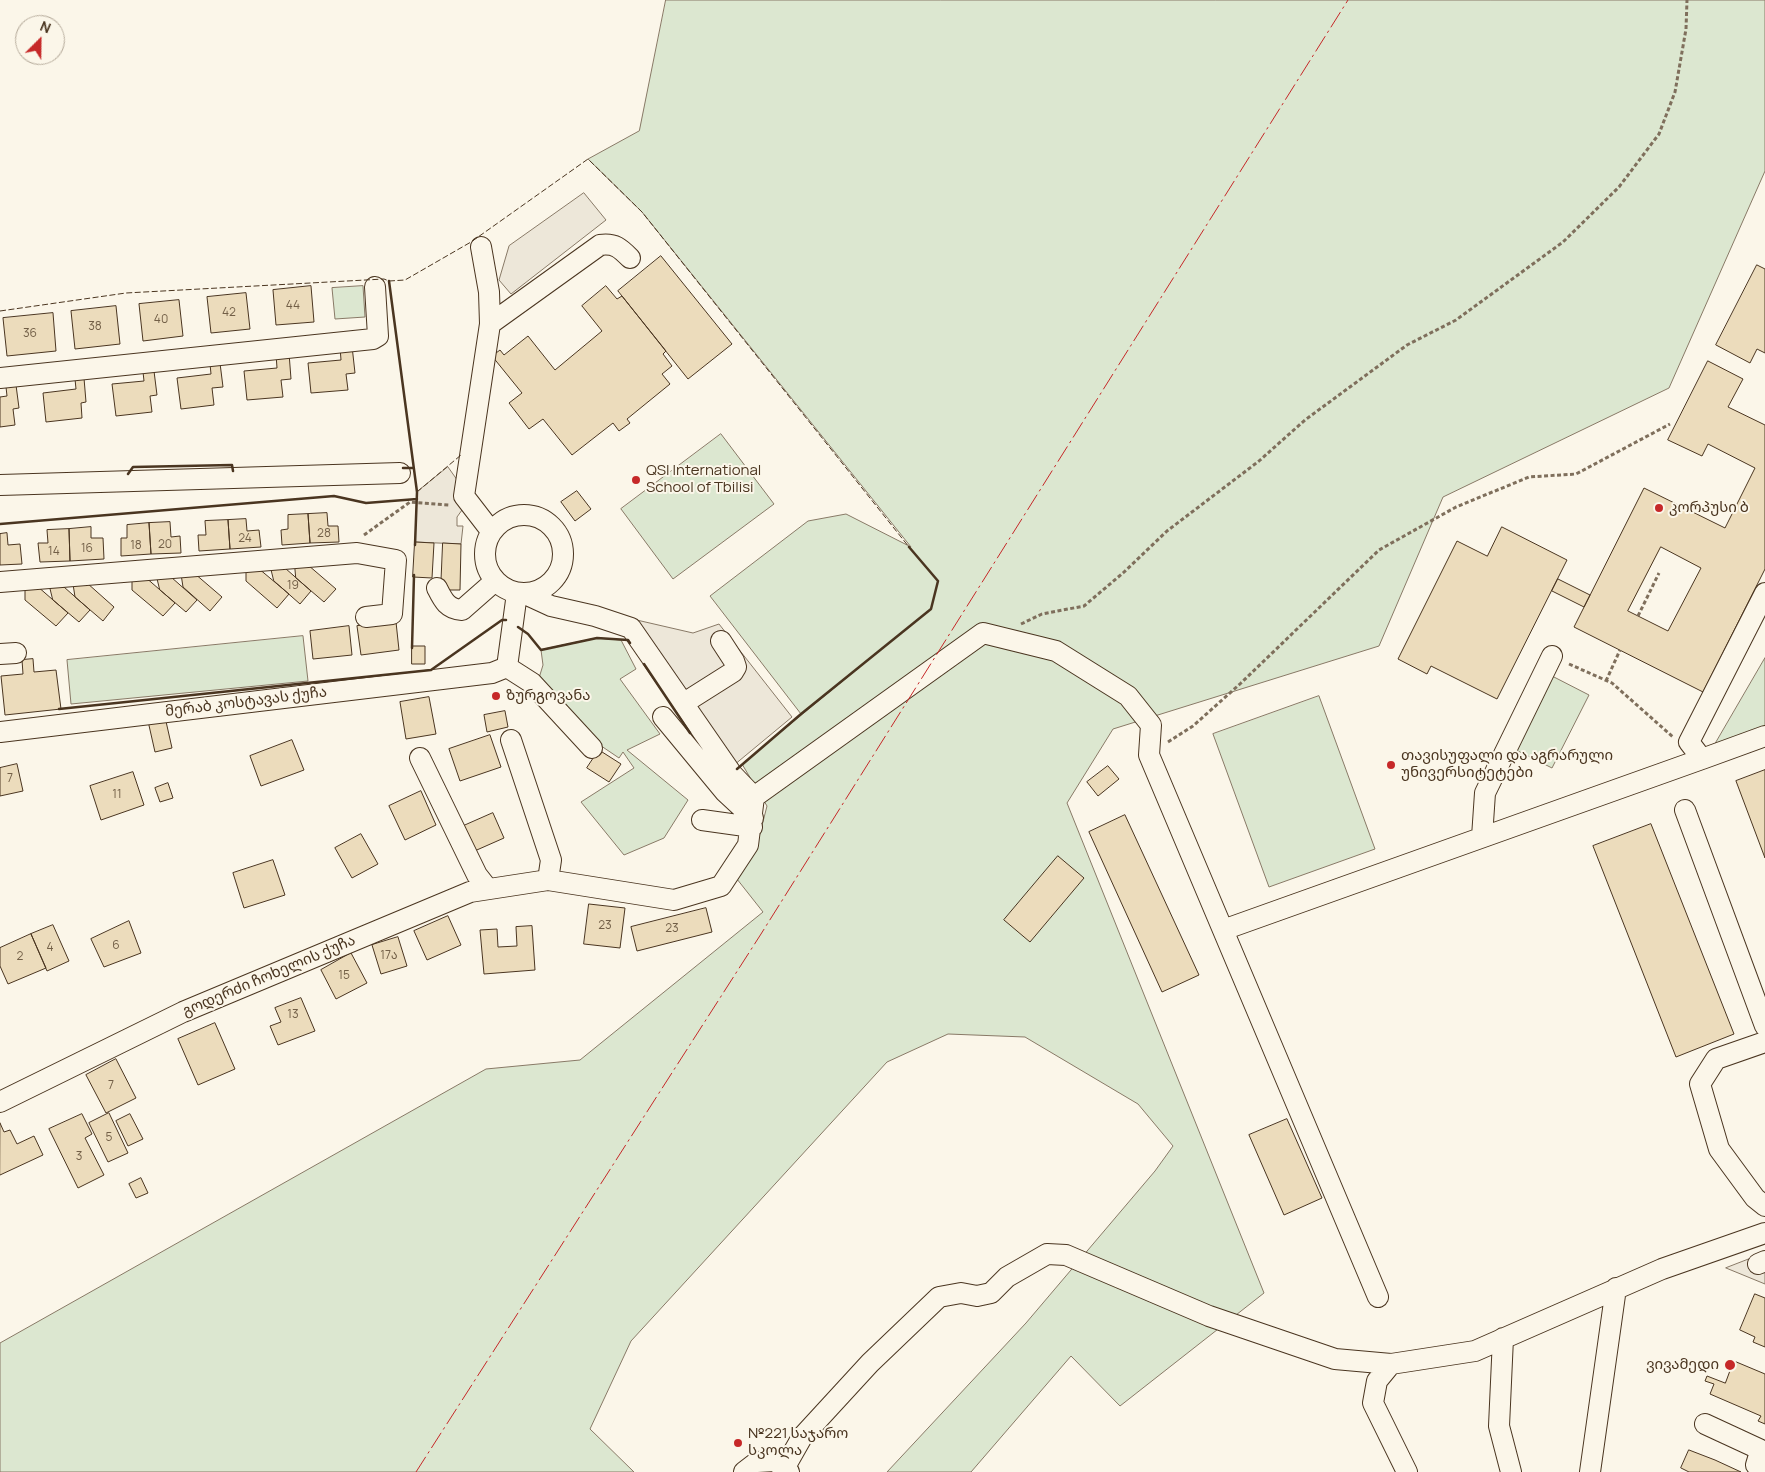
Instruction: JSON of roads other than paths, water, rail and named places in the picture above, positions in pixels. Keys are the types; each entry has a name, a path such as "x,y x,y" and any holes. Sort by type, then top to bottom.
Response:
{"street":[{"path":"490,324 600,245 609,244 619,247 630,258"},
{"path":"480,247 489,292 490,324 485,370 464,482 464,496 491,531"},
{"path":"0,378 372,339 378,336 379,329 375,287"},
{"path":"0,485 400,474"},
{"path":"521,594 534,593 549,584 557,575 562,564 563,552 560,540 554,529 545,521 534,516 522,515 499,522 491,531 484,546 484,562 490,576 502,588 551,606 594,616 631,628 732,774 754,797 984,633 1056,650 1128,696 1151,725 1149,755 1378,1297"},
{"path":"0,582 357,553 396,560 392,614 366,617"},
{"path":"437,588 444,602 449,607 462,610 495,581"},
{"path":"549,584 594,616"},
{"path":"1702,759 1689,742 1765,593"},
{"path":"521,594 500,670 532,684 592,748"},
{"path":"684,703 733,672 736,667 721,641"},
{"path":"1482,837 1484,793 1552,656"},
{"name":"მერაბ კოსტავას ქუჩა","path":"0,732 500,670"},
{"path":"663,717 752,823"},
{"path":"1223,930 1765,736"},
{"path":"511,740 551,860 548,880"},
{"path":"420,758 478,875 488,890"},
{"name":"გოდერძი ჩოხელის ქუჩა","path":"0,1102 183,1012 470,892 548,880 674,900 721,886 748,845 754,797"},
{"path":"1685,810 1765,1026"},
{"path":"702,820 752,823"},
{"path":"1765,1042 1716,1058 1700,1084 1719,1149 1755,1198 1765,1206"},
{"path":"744,1472 757,1462 775,1461 787,1469 802,1437 870,1363 938,1297 961,1292 977,1296 991,1293 1007,1277 1047,1254 1066,1254 1209,1316 1335,1359 1391,1364 1475,1351 1662,1268 1765,1233"},
{"path":"1765,1261 1758,1264 1765,1267"},
{"path":"1590,1472 1616,1288"},
{"path":"1502,1338 1499,1426 1511,1472"},
{"path":"1391,1364 1377,1381 1373,1402 1407,1472"},
{"path":"1705,1424 1759,1449 1760,1455 1756,1465 1763,1472"}],"place":[{"name":"QSI International School of Tbilisi","path":"636,480"},
{"name":"კორპუსი ბ","path":"1659,508"},
{"name":"ზურგოვანა","path":"496,696"},
{"name":"თავისუფალი და აგრარული უნივერსიტეტები","path":"1391,765"},
{"name":"ვივამედი","path":"1730,1365"},
{"name":"№221 საჯარო სკოლა","path":"738,1443"}]}
